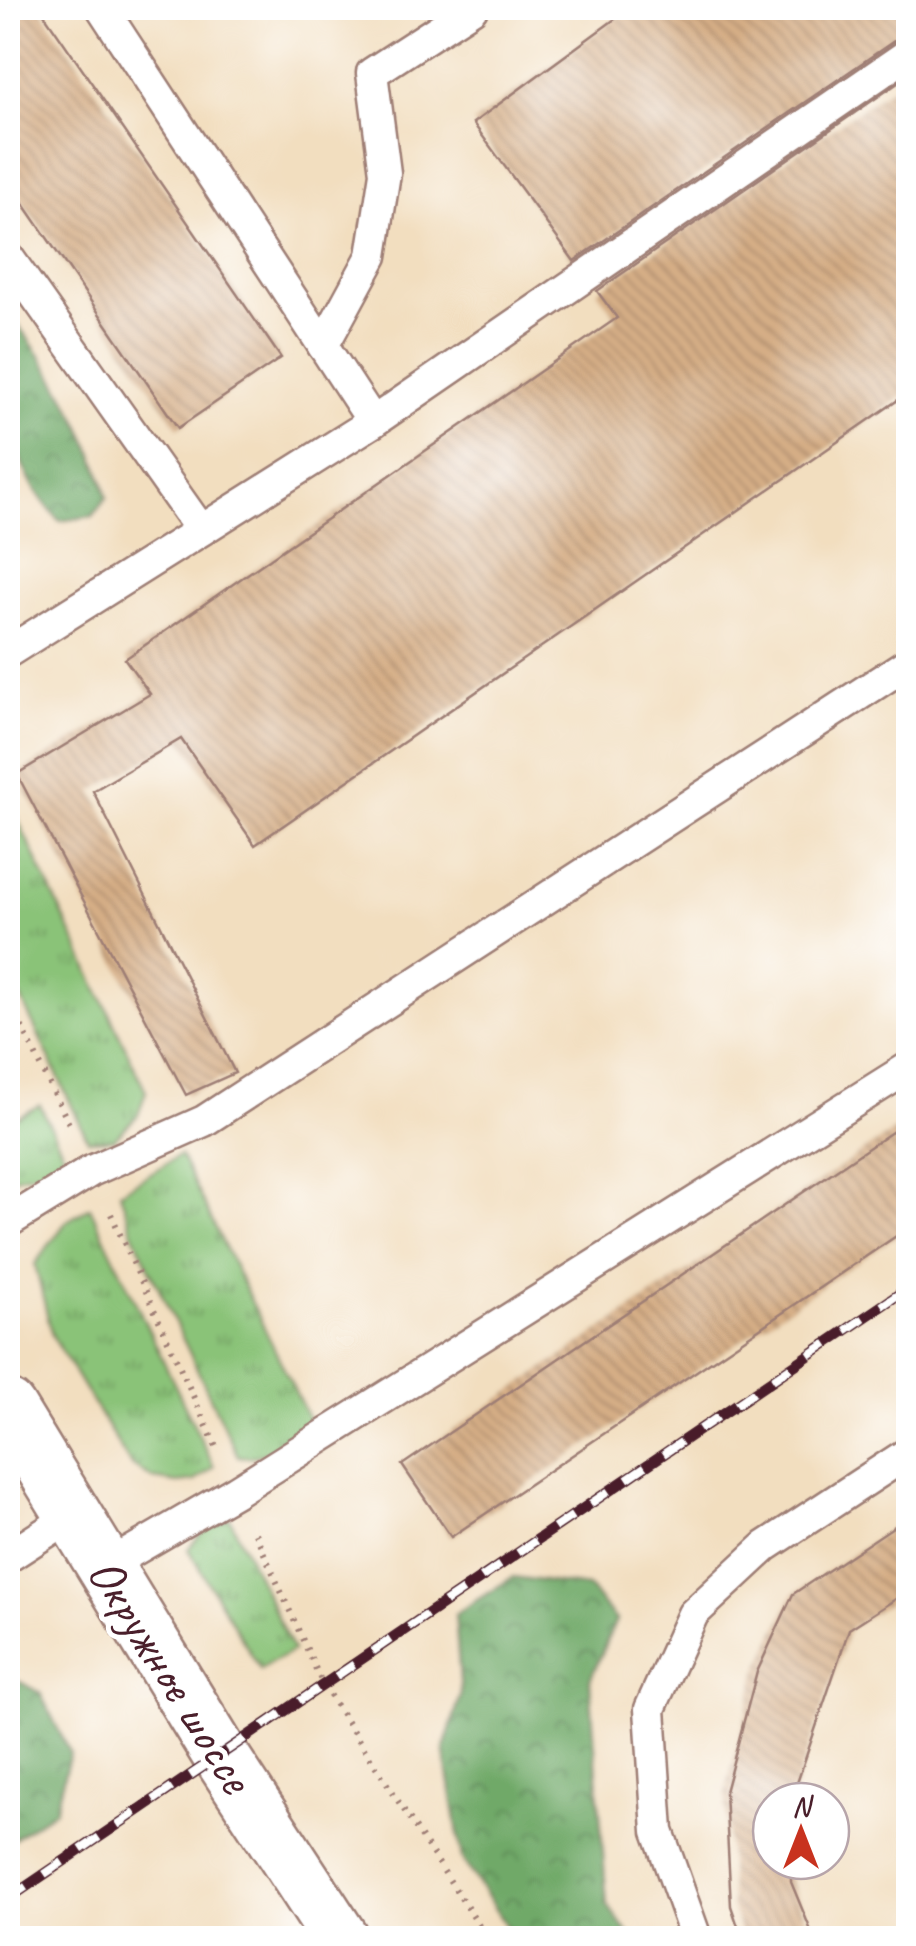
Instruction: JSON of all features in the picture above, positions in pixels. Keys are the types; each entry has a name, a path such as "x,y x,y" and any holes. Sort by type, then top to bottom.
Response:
{"main road":[{"name":"Окружное шоссе","path":"8,1408 340,1938"}],"lane":[{"path":"102,8 373,422"},
{"path":"323,346 372,256 385,174 372,74 472,8"},
{"path":"8,652 373,422 908,54"},
{"path":"8,257 202,530"},
{"path":"8,1222 91,1171 204,1122 908,663"},
{"path":"105,1567 236,1491 908,1068"},
{"path":"696,1938 658,1831 650,1709 693,1614 766,1546 908,1454"},
{"path":"8,1557 73,1515"}],"green space":[{"path":"8,312 53,376 91,448 107,497 93,516 60,521 26,474 17,450 8,398"},
{"path":"8,799 146,1091 138,1115 114,1139 88,1140 8,971"},
{"path":"40,1105 64,1155 45,1171 8,1178 8,1122"},
{"path":"180,1155 311,1424 277,1448 259,1455 238,1456 132,1231 120,1192"},
{"path":"90,1207 214,1467 195,1481 153,1479 130,1464 52,1335 35,1264 67,1221"},
{"path":"230,1518 293,1651 260,1669 188,1549 204,1530"},
{"path":"513,1577 588,1587 616,1620 590,1680 607,1905 632,1938 514,1938 462,1859 444,1748 461,1695 455,1614"},
{"path":"8,1675 40,1693 70,1753 55,1810 8,1843"}],"building":[{"path":"8,8 40,8 281,358 178,428 8,181"},
{"path":"630,8 908,8 908,36 897,39 574,261 473,123"},
{"path":"908,76 908,393 255,845 181,739 93,791 235,1073 186,1095 17,774 150,694 125,659 617,318 597,291"},
{"path":"908,1121 908,1228 451,1537 402,1465"},
{"path":"908,1517 908,1591 849,1629 798,1781 751,1781 751,1881 791,1881 814,1938 742,1938 731,1906 725,1792 757,1672 793,1594"}],"railway":[{"path":"8,1899 908,1288"}]}
